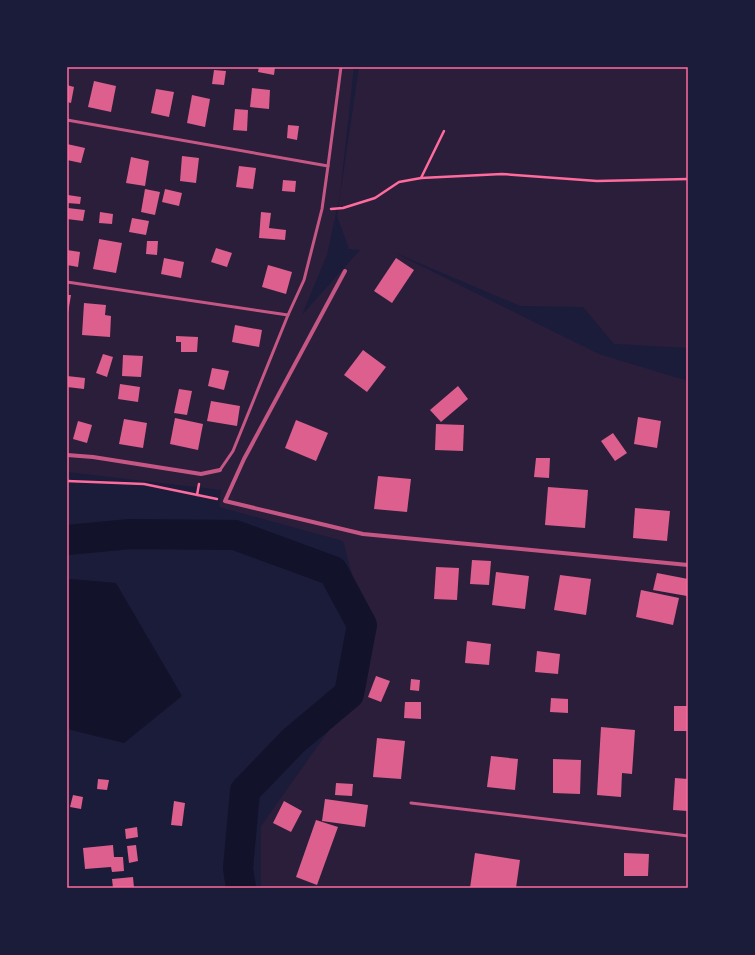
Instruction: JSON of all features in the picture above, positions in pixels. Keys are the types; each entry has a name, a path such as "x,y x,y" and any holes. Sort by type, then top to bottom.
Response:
{"street":[{"path":"345,271 244,459 225,501 363,534 688,565"},
{"path":"67,455 93,457 201,474 220,470"}],"lane":[{"path":"220,470 233,451 288,315 304,280 322,209 341,67"},
{"path":"67,120 328,166"},
{"path":"67,282 288,315"},
{"path":"411,803 688,836"}],"path":[{"path":"421,178 444,131"},
{"path":"322,209 343,208 375,198 399,182 421,178 502,174 597,181 688,179"},
{"path":"67,481 144,484 225,501"}],"shaded area":[{"path":"67,67 354,67 340,195 327,255 302,315 360,250 349,249 337,216 359,67 688,67 688,348 614,344 583,307 520,306 393,252 599,354 688,381 688,888 261,888 261,826 353,696 366,626 343,541 219,507 221,490 67,472"},
{"path":"71,579 116,583 182,696 124,743 67,729 67,580"}],"building":[{"path":"259,67 275,67 274,75 258,72"},
{"path":"214,70 226,71 224,85 212,84"},
{"path":"94,81 116,86 111,112 88,107"},
{"path":"67,85 74,87 71,103 67,102"},
{"path":"252,88 270,90 269,109 250,107"},
{"path":"156,89 174,92 169,117 151,113"},
{"path":"192,95 210,99 205,127 187,123"},
{"path":"235,109 248,110 247,131 233,130"},
{"path":"288,125 299,126 297,140 287,138"},
{"path":"67,144 85,148 81,163 67,160"},
{"path":"182,156 199,158 196,183 180,181"},
{"path":"131,157 149,161 145,186 126,183"},
{"path":"239,166 256,168 253,189 236,187"},
{"path":"283,180 296,181 295,192 282,191"},
{"path":"145,189 160,192 155,215 141,212"},
{"path":"165,189 182,193 179,206 162,202"},
{"path":"68,195 81,197 80,204 67,203"},
{"path":"68,208 85,210 83,221 67,219"},
{"path":"100,212 113,214 112,224 99,223"},
{"path":"261,212 271,213 269,228 286,230 285,240 259,238"},
{"path":"132,218 149,221 146,235 129,232"},
{"path":"99,239 122,243 116,273 93,269"},
{"path":"147,241 158,241 157,255 146,254"},
{"path":"216,248 232,253 227,267 211,262"},
{"path":"67,250 80,252 78,267 67,265"},
{"path":"164,258 184,262 181,278 161,274"},
{"path":"396,258 414,270 392,303 374,291"},
{"path":"268,265 292,272 286,294 262,287"},
{"path":"67,295 71,295 68,313 67,313"},
{"path":"84,303 106,305 105,315 111,316 110,337 82,335"},
{"path":"235,325 262,330 259,347 232,342"},
{"path":"176,336 198,337 197,352 181,352 181,342 176,342"},
{"path":"363,350 386,367 367,392 344,375"},
{"path":"103,354 113,357 107,377 96,373"},
{"path":"123,355 143,356 141,377 122,376"},
{"path":"212,368 229,371 224,390 208,386"},
{"path":"67,376 85,378 84,389 67,387"},
{"path":"120,384 140,387 138,402 118,399"},
{"path":"458,386 468,399 441,422 430,410"},
{"path":"179,389 192,391 187,415 174,413"},
{"path":"211,401 240,406 237,426 207,421"},
{"path":"638,417 661,421 657,448 634,444"},
{"path":"175,418 203,424 198,450 170,444"},
{"path":"124,419 147,423 143,448 119,444"},
{"path":"296,420 328,433 316,461 285,448"},
{"path":"78,421 92,425 87,443 73,439"},
{"path":"436,424 464,425 463,451 435,450"},
{"path":"613,433 627,453 615,461 601,441"},
{"path":"536,458 550,458 549,478 534,477"},
{"path":"378,476 411,479 407,512 374,509"},
{"path":"548,487 588,490 585,528 545,525"},
{"path":"635,508 670,511 667,541 633,538"},
{"path":"472,560 491,561 489,585 470,584"},
{"path":"436,567 459,568 457,600 434,599"},
{"path":"496,572 529,576 525,609 492,605"},
{"path":"657,573 688,579 687,596 653,590"},
{"path":"560,575 591,579 586,615 554,610"},
{"path":"641,590 679,598 673,625 636,617"},
{"path":"467,641 491,644 489,665 465,663"},
{"path":"537,651 560,654 558,674 535,672"},
{"path":"376,676 390,681 381,702 368,697"},
{"path":"411,679 420,680 419,691 410,690"},
{"path":"551,698 568,699 568,713 550,712"},
{"path":"405,702 421,702 421,719 404,718"},
{"path":"674,706 688,706 688,731 674,731"},
{"path":"601,727 635,730 632,774 622,773 621,797 597,795"},
{"path":"377,738 405,741 401,779 373,777"},
{"path":"491,756 518,759 515,790 487,787"},
{"path":"553,759 581,760 580,794 553,793"},
{"path":"675,778 688,779 688,811 673,810"},
{"path":"98,779 109,780 107,790 97,789"},
{"path":"336,783 353,784 352,796 335,795"},
{"path":"73,795 83,797 81,809 70,807"},
{"path":"325,799 368,805 365,827 322,821"},
{"path":"174,801 185,803 182,826 171,825"},
{"path":"284,801 302,811 291,832 273,823"},
{"path":"316,820 338,827 317,885 296,877"},
{"path":"137,827 138,837 126,839 125,829"},
{"path":"113,845 114,857 123,857 124,871 112,872 111,867 85,869 83,848"},
{"path":"136,845 138,861 129,863 127,846"},
{"path":"475,853 520,860 516,888 470,888"},
{"path":"624,853 649,854 648,876 624,876"},
{"path":"133,877 134,888 113,888 112,879"}],"waterway":[{"path":"67,540 130,534 235,535 333,571 362,625 349,694 293,741 245,791 238,868 241,888"}]}
